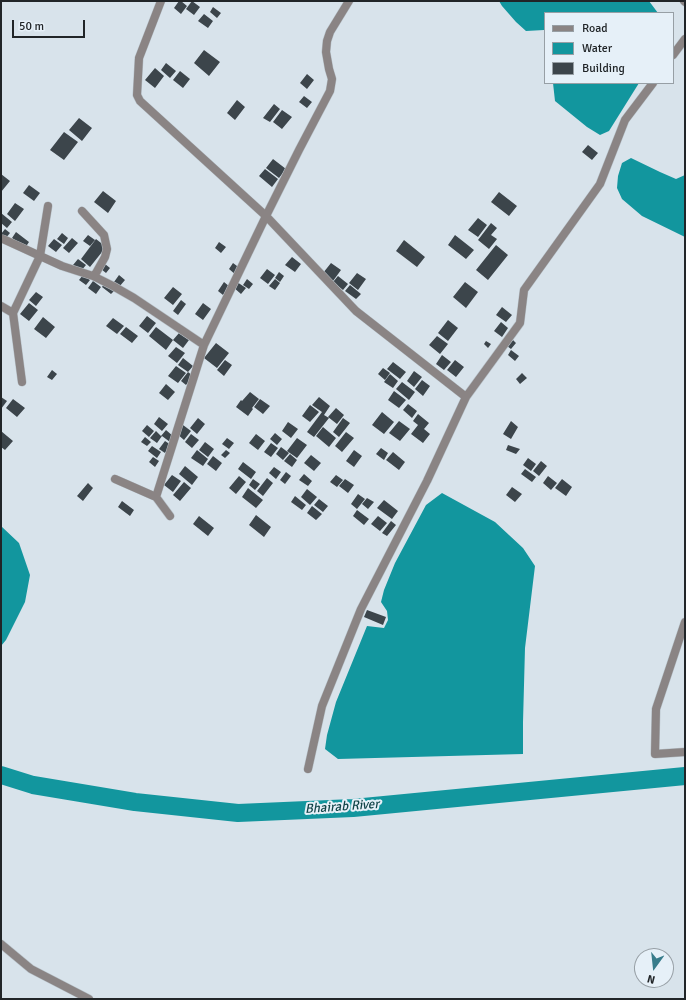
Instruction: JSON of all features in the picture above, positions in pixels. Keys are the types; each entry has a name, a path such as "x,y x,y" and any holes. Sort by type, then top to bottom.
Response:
{"street":[{"path":"161,1 139,58 137,95 140,101 266,216 356,311 466,397"},
{"path":"156,497 204,345 266,216 330,91 332,79 326,52 326,41 349,1"},
{"path":"674,54 685,39"},
{"path":"308,769 322,706 361,610 427,481 466,397 520,323 524,290 600,184 625,120 652,84"},
{"path":"22,382 13,313 40,256 48,206"},
{"path":"82,211 104,235 107,249 105,257 96,273 92,276"},
{"path":"3,239 62,266 92,276 134,298 204,345"},
{"path":"1,306 13,313"},
{"path":"115,479 156,497 170,516"},
{"path":"685,622 656,709 655,754 685,752"},
{"path":"1,944 31,969 89,999"}],"water":[{"path":"499,1 649,1 657,12 544,12 544,30 526,31"},
{"path":"553,84 638,84 609,131 600,135 587,127 555,101"},
{"path":"631,158 676,179 685,175 685,237 642,216 622,199 617,188 618,176 622,163"},
{"path":"442,493 495,522 523,548 535,566 525,648 523,754 338,759 325,749 327,735 336,702 367,626 384,628 388,620 387,611 381,602 384,590 395,563 426,505"},
{"path":"1,526 19,543 30,575 25,602 6,640 1,646"}],"building":[{"path":"179,1 187,6 181,14 174,8"},
{"path":"192,1 200,7 194,15 186,9"},
{"path":"213,7 221,13 217,18 210,12"},
{"path":"204,14 213,21 208,28 198,21"},
{"path":"204,50 220,62 209,76 194,63"},
{"path":"166,63 176,71 170,78 161,70"},
{"path":"155,68 164,76 155,88 145,80"},
{"path":"180,71 190,79 183,88 173,80"},
{"path":"307,74 314,80 307,89 300,83"},
{"path":"304,96 312,102 307,108 299,102"},
{"path":"237,100 245,107 235,120 227,113"},
{"path":"274,104 280,109 270,122 263,118"},
{"path":"282,110 292,117 282,129 273,122"},
{"path":"79,118 92,128 82,141 69,130"},
{"path":"64,132 78,142 64,160 50,150"},
{"path":"588,145 598,153 592,160 582,152"},
{"path":"273,159 286,169 279,178 266,168"},
{"path":"265,169 278,179 272,187 259,176"},
{"path":"1,174 10,181 1,192"},
{"path":"29,185 40,193 34,201 23,193"},
{"path":"103,191 116,201 108,213 94,202"},
{"path":"499,192 517,206 509,216 491,202"},
{"path":"15,203 24,209 15,221 7,214"},
{"path":"1,213 12,222 7,228 1,223"},
{"path":"478,218 487,225 478,237 468,230"},
{"path":"491,223 497,228 491,235 497,239 489,249 478,240"},
{"path":"5,229 10,233 5,239 1,236 1,234"},
{"path":"16,232 29,242 25,248 12,238"},
{"path":"62,233 68,238 64,244 57,239"},
{"path":"88,235 95,240 90,246 83,241"},
{"path":"455,235 474,250 466,259 448,245"},
{"path":"72,238 78,243 69,253 63,248"},
{"path":"54,239 62,245 56,252 48,246"},
{"path":"96,239 106,247 90,267 81,259"},
{"path":"404,240 425,257 417,267 396,251"},
{"path":"219,242 226,247 221,253 215,248"},
{"path":"496,245 508,255 488,280 476,270"},
{"path":"292,257 301,264 295,272 285,265"},
{"path":"78,259 86,265 81,271 73,265"},
{"path":"233,263 241,269 236,275 229,269"},
{"path":"331,263 341,270 333,281 323,273"},
{"path":"105,264 110,268 106,273 101,269"},
{"path":"267,269 275,275 268,284 260,278"},
{"path":"279,272 284,276 280,282 275,278"},
{"path":"357,273 366,279 358,290 349,283"},
{"path":"83,275 90,280 86,285 79,280"},
{"path":"119,275 125,280 119,287 114,282"},
{"path":"338,276 348,284 343,290 333,282"},
{"path":"247,279 253,284 249,289 243,285"},
{"path":"275,279 280,283 275,290 269,286"},
{"path":"93,281 101,287 96,294 88,288"},
{"path":"105,282 115,290 111,294 102,287"},
{"path":"224,282 230,287 223,295 218,291"},
{"path":"237,282 246,288 241,294 233,287"},
{"path":"465,282 478,292 466,308 453,297"},
{"path":"350,285 361,294 356,299 345,291"},
{"path":"173,287 182,294 173,305 164,298"},
{"path":"36,292 43,297 36,306 29,300"},
{"path":"181,300 186,304 178,315 173,311"},
{"path":"29,303 38,310 29,321 20,314"},
{"path":"203,303 211,309 203,320 195,314"},
{"path":"502,307 512,315 506,322 496,315"},
{"path":"147,316 156,323 148,333 139,326"},
{"path":"43,317 55,327 46,338 34,329"},
{"path":"113,318 124,326 117,334 106,326"},
{"path":"448,320 458,328 448,341 438,333"},
{"path":"501,322 508,328 502,337 494,331"},
{"path":"126,327 138,336 132,343 120,334"},
{"path":"156,327 173,340 166,350 149,336"},
{"path":"179,333 189,340 183,348 173,340"},
{"path":"437,336 448,344 440,354 429,345"},
{"path":"513,340 516,343 511,349 507,346"},
{"path":"486,341 491,344 488,348 484,344"},
{"path":"216,343 229,353 217,368 204,358"},
{"path":"176,347 185,353 177,363 168,356"},
{"path":"511,350 519,356 515,361 508,355"},
{"path":"442,355 451,362 444,370 436,364"},
{"path":"183,358 193,366 188,372 178,365"},
{"path":"225,360 232,365 224,376 217,370"},
{"path":"455,360 464,367 456,377 447,370"},
{"path":"393,362 406,372 400,379 387,369"},
{"path":"176,366 186,373 178,383 168,376"},
{"path":"383,368 390,373 385,380 378,374"},
{"path":"52,370 57,374 52,380 47,377"},
{"path":"414,371 422,377 414,387 407,381"},
{"path":"188,372 193,376 186,385 181,381"},
{"path":"522,373 527,378 520,384 516,379"},
{"path":"390,374 398,381 393,388 384,382"},
{"path":"422,380 430,386 423,396 415,389"},
{"path":"402,382 415,392 409,400 396,389"},
{"path":"166,384 175,392 168,400 159,393"},
{"path":"394,391 406,400 399,408 388,400"},
{"path":"250,392 259,399 248,416 236,407"},
{"path":"1,397 7,401 1,409"},
{"path":"319,397 330,406 324,415 329,418 314,437 307,432 322,412 312,405"},
{"path":"13,399 25,408 17,417 6,408"},
{"path":"260,399 270,406 263,414 254,407"},
{"path":"408,404 417,411 412,418 403,410"},
{"path":"310,405 319,412 310,422 302,416"},
{"path":"336,408 344,415 337,424 328,417"},
{"path":"382,412 394,422 384,434 372,425"},
{"path":"418,414 429,423 424,429 430,434 423,443 411,434 418,425 413,421"},
{"path":"159,417 168,424 162,431 154,424"},
{"path":"198,418 205,424 197,434 190,428"},
{"path":"343,418 350,423 339,437 333,432"},
{"path":"399,421 410,429 400,441 389,433"},
{"path":"511,421 518,427 511,439 503,434"},
{"path":"288,422 298,429 291,438 282,431"},
{"path":"147,425 154,431 149,437 142,431"},
{"path":"183,425 191,431 184,440 176,433"},
{"path":"323,427 336,438 329,447 316,436"},
{"path":"166,430 174,437 170,442 162,436 157,443 150,438 156,431 161,436"},
{"path":"1,431 13,441 5,450 1,447"},
{"path":"346,432 354,438 342,452 335,446"},
{"path":"275,433 282,439 277,445 270,439"},
{"path":"191,434 199,440 192,448 185,442"},
{"path":"256,434 265,441 258,450 249,443"},
{"path":"145,437 151,442 147,446 141,442"},
{"path":"227,438 234,443 229,449 222,444"},
{"path":"297,438 307,445 297,458 287,451"},
{"path":"165,441 171,445 165,453 159,449"},
{"path":"205,442 214,449 208,457 199,450"},
{"path":"271,443 278,448 271,457 264,452"},
{"path":"508,445 520,449 516,454 506,450"},
{"path":"152,446 161,452 157,458 148,451"},
{"path":"281,447 289,453 283,460 276,454"},
{"path":"381,448 388,453 384,460 376,454"},
{"path":"197,450 208,459 203,466 191,458"},
{"path":"226,450 230,453 225,458 221,455"},
{"path":"354,450 362,456 354,467 346,461"},
{"path":"393,452 405,462 399,470 386,460"},
{"path":"290,454 297,460 292,467 284,461"},
{"path":"311,455 321,463 314,471 304,463"},
{"path":"213,456 222,463 216,471 207,464"},
{"path":"153,457 159,461 155,467 149,462"},
{"path":"528,458 536,464 531,471 523,465"},
{"path":"541,461 547,466 539,476 533,471"},
{"path":"243,462 256,472 251,479 238,469"},
{"path":"185,466 198,477 192,485 179,474"},
{"path":"274,467 281,472 276,479 269,473"},
{"path":"525,469 536,477 532,482 521,474"},
{"path":"286,472 291,476 285,484 280,480"},
{"path":"304,474 312,481 308,486 299,480"},
{"path":"172,475 181,481 173,492 164,485"},
{"path":"336,475 343,480 337,487 330,482"},
{"path":"239,476 246,482 236,494 229,488"},
{"path":"548,476 557,483 551,490 543,483"},
{"path":"267,478 273,483 263,496 257,491"},
{"path":"253,479 260,484 255,490 249,485"},
{"path":"345,479 354,485 348,493 339,486"},
{"path":"562,479 572,487 566,496 555,488"},
{"path":"184,482 191,488 180,501 173,495"},
{"path":"88,483 93,488 83,501 77,496"},
{"path":"512,487 522,494 515,502 506,495"},
{"path":"248,488 263,500 256,508 242,497"},
{"path":"307,489 317,497 310,505 301,497"},
{"path":"358,494 365,499 357,509 351,504"},
{"path":"295,496 306,505 302,510 291,502"},
{"path":"367,498 374,502 368,509 362,504"},
{"path":"319,499 328,506 323,512 314,505"},
{"path":"384,500 398,511 392,519 377,508"},
{"path":"122,501 134,510 130,516 118,507"},
{"path":"312,506 322,514 316,520 307,513"},
{"path":"357,510 369,519 364,525 353,516"},
{"path":"256,515 271,527 264,537 249,525"},
{"path":"199,516 214,528 208,536 193,524"},
{"path":"378,516 387,523 380,531 371,524"},
{"path":"391,521 396,525 387,536 382,533"},
{"path":"367,610 386,617 383,625 364,617"}],"waterway":[{"name":"Bhairab River","path":"1,775 33,785 135,802 238,813 353,808 685,776"}]}
